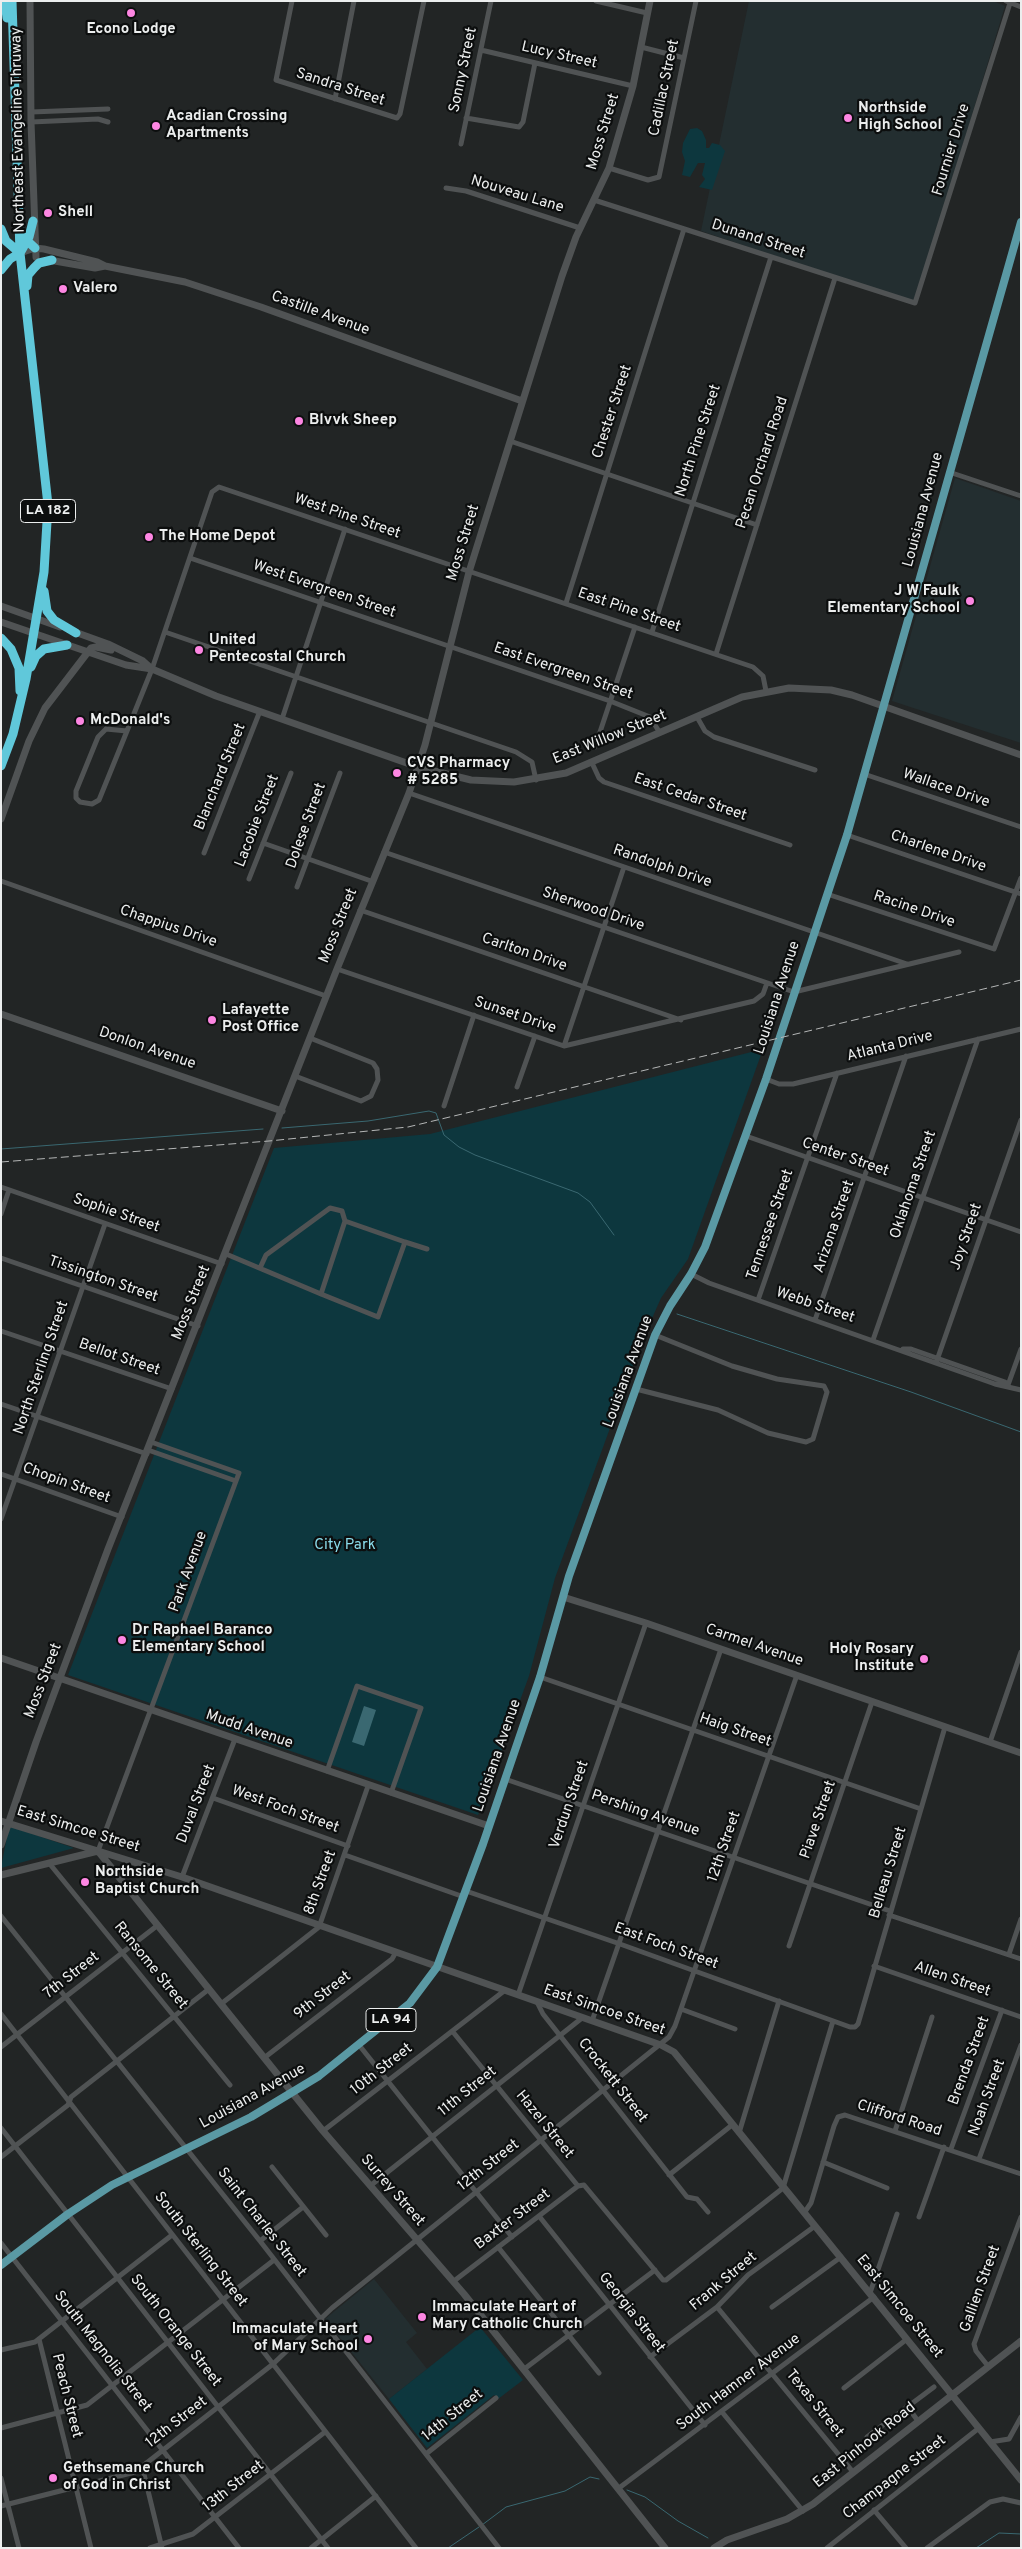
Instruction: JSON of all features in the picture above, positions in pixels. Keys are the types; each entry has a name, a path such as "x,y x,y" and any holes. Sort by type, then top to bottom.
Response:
{"highway":[{"path":"5,1 12,37"},
{"name":"Northeast Evangeline Thruway","path":"1,766 20,706 26,679 43,575 47,531 46,476 18,230 12,1"},
{"path":"1,270 10,259 20,253 33,221"},
{"path":"1,229 6,240 20,253"},
{"path":"18,230 35,252"},
{"path":"26,301 28,275 39,263 52,260"},
{"path":"43,575 47,611 54,620 76,633"},
{"path":"1,638 11,649 19,668 20,706"},
{"path":"26,679 36,656 44,649 67,645"}],"main road":[{"name":"Northeast Evangeline Thruway","path":"30,1 35,252"},
{"name":"Moss Street","path":"1,1845 4,1822 336,969 418,767 468,572 522,401 562,276 580,228 609,168 632,86 650,1"},
{"name":"Louisiana Avenue","path":"1,2265 68,2214 128,2176 293,2093 359,2045 410,2003 437,1967 489,1826 540,1677 563,1597 655,1335 670,1306 692,1274 711,1234 766,1079 847,835 1021,222"},
{"name":"Castille Avenue","path":"35,252 52,260 95,268 104,266"},
{"name":"Castille Avenue","path":"20,253 35,252 88,260 104,266 185,282 244,301 522,401"},
{"name":"East Willow Street","path":"1,606 124,652 143,661 152,669"},
{"name":"East Willow Street","path":"1,622 87,652 126,664 152,669 260,711 418,767 446,776 483,782 536,780 566,773 592,764 742,697 789,688 831,690 883,706 1021,755"},
{"path":"1,818 29,740 41,716 87,652 96,647 124,652"},
{"name":"Donlon Avenue","path":"1,1014 282,1111"},
{"name":"Carmel Avenue","path":"563,1597 646,1623 1021,1753"},
{"name":"Mudd Avenue","path":"1,1658 368,1786 489,1826"},
{"name":"East Simcoe Street","path":"4,1822 182,1877 661,2045 674,2052 1021,2480"},
{"path":"1,1875 98,1851"},
{"name":"Surrey Street","path":"98,1851 322,2131 454,2281 665,2548"},
{"name":"East Pinhook Road","path":"714,2548 726,2540 787,2519 803,2511 1021,2341"}],"street":[{"name":"Sandra Street","path":"292,1 276,80 397,118 400,114 424,1"},
{"path":"335,99 354,1"},
{"name":"Sonny Street","path":"461,144 491,1"},
{"path":"596,1 647,13"},
{"name":"Cadillac Street","path":"609,168 645,180 657,179 696,1"},
{"path":"1008,2 1021,6"},
{"name":"Fournier Drive","path":"915,303 922,289 1008,2"},
{"path":"641,47 684,58"},
{"name":"Lucy Street","path":"480,50 632,86"},
{"path":"466,118 519,128 535,63"},
{"path":"31,112 108,109"},
{"path":"31,122 98,119 108,122"},
{"name":"Nouveau Lane","path":"446,188 466,191 580,228"},
{"name":"Dunand Street","path":"594,200 915,303"},
{"name":"Chester Street","path":"566,603 684,229"},
{"name":"North Pine Street","path":"652,632 771,258"},
{"name":"Pecan Orchard Road","path":"716,654 835,278"},
{"path":"510,441 757,525"},
{"path":"949,471 1020,495"},
{"name":"West Pine Street","path":"190,558 212,492 216,488 221,487 468,572"},
{"path":"282,719 345,529"},
{"path":"127,730 106,729 100,735 76,791 78,801 92,804 99,800 152,669 190,558"},
{"name":"West Evergreen Street","path":"190,558 449,646"},
{"name":"East Pine Street","path":"468,572 566,603 756,668 763,676 766,691"},
{"path":"595,747 635,626"},
{"path":"165,632 527,757 533,764 536,780"},
{"name":"East Evergreen Street","path":"449,646 610,701 650,718 660,733"},
{"name":"Blanchard Street","path":"204,852 260,711"},
{"path":"697,717 705,731 714,737 815,770"},
{"name":"East Cedar Street","path":"592,764 599,778 608,784 790,845"},
{"name":"Lacobie Street","path":"249,879 290,773"},
{"name":"Dolese Street","path":"297,887 340,773"},
{"name":"Wallace Drive","path":"864,774 1021,827"},
{"name":"Randolph Drive","path":"408,793 908,964"},
{"name":"Charlene Drive","path":"847,835 1018,893"},
{"path":"263,843 372,881"},
{"name":"Sherwood Drive","path":"384,852 794,992"},
{"path":"564,1046 624,867"},
{"path":"1018,893 1021,878"},
{"name":"Chappius Drive","path":"1,881 326,996"},
{"name":"Racine Drive","path":"827,894 994,949 1018,893"},
{"name":"Carlton Drive","path":"360,910 681,1020"},
{"path":"794,992 959,952"},
{"name":"Sunset Drive","path":"336,969 564,1046 681,1020 754,1001 763,994 767,983"},
{"path":"444,1106 474,1015"},
{"name":"Atlanta Drive","path":"766,1079 788,1085 1021,1029"},
{"path":"517,1087 535,1036"},
{"path":"295,1076 361,1101 371,1096 378,1080 378,1070 373,1063 310,1038"},
{"name":"Oklahoma Street","path":"873,1340 978,1039"},
{"name":"Arizona Street","path":"815,1320 906,1056"},
{"name":"Tennessee Street","path":"758,1300 837,1073"},
{"name":"Joy Street","path":"937,1361 1021,1120"},
{"name":"Center Street","path":"746,1136 1021,1232"},
{"name":"Sophie Street","path":"1,1188 222,1264"},
{"path":"1,1214 9,1190"},
{"path":"260,1268 266,1255 330,1208 342,1211 345,1221 320,1294"},
{"path":"345,1221 427,1249"},
{"name":"North Sterling Street","path":"1,1519 105,1224"},
{"path":"226,1254 378,1317 405,1242"},
{"name":"Tissington Street","path":"1,1258 198,1326"},
{"name":"Webb Street","path":"692,1274 709,1283 937,1361 995,1384 1008,1385 1021,1390"},
{"name":"Bellot Street","path":"1,1331 172,1389"},
{"path":"636,1388 718,1410 768,1433 806,1442 811,1441 827,1392 824,1386 777,1379 732,1366 655,1335"},
{"path":"1008,1385 1021,1349"},
{"path":"1,1404 236,1481 239,1473 151,1442"},
{"name":"Chopin Street","path":"1,1474 122,1517"},
{"name":"Park Avenue","path":"98,1851 236,1481"},
{"name":"Verdun Street","path":"518,1995 646,1623"},
{"path":"592,2021 721,1649"},
{"path":"990,1742 1021,1652"},
{"name":"12th Street","path":"1,2506 131,2474 273,2364 320,2318 604,2092 672,2034 797,1675"},
{"name":"Haig Street","path":"540,1677 921,1809"},
{"path":"327,1771 357,1686 421,1708 391,1793"},
{"name":"Piave Street","path":"789,1946 872,1702"},
{"name":"Belleau Street","path":"856,2026 945,1727"},
{"name":"Duval Street","path":"182,1877 235,1739"},
{"name":"Pershing Avenue","path":"505,1779 1021,1959"},
{"name":"8th Street","path":"221,2004 315,1931 319,1925 345,1855 368,1786"},
{"name":"West Foch Street","path":"213,1798 348,1846"},
{"name":"West Foch Street","path":"345,1855 465,1894"},
{"name":"Ransome Street","path":"49,1863 230,2086"},
{"name":"East Foch Street","path":"465,1894 620,1944 850,2028 856,2026"},
{"name":"Saint Charles Street","path":"1,1916 260,2241 499,2548"},
{"path":"1009,1954 1020,1927 1021,1919"},
{"name":"7th Street","path":"1,2047 158,1925"},
{"name":"9th Street","path":"264,2058 392,1959 396,1952"},
{"name":"Allen Street","path":"874,1966 1021,2017"},
{"path":"1,2157 68,2105 69,2101 116,2061 209,1989"},
{"name":"10th Street","path":"322,2131 504,1991"},
{"path":"739,2133 779,2001"},
{"name":"Crockett Street","path":"537,2002 543,2014 559,2035 669,2175 687,2197 697,2200 708,2212"},
{"path":"681,2009 735,2029"},
{"name":"Brenda Street","path":"951,2149 1002,2010"},
{"name":"South Sterling Street","path":"1,2014 416,2548"},
{"path":"895,2131 932,2017"},
{"name":"11th Street","path":"370,2186 582,2018"},
{"path":"578,2186 584,2185 589,2189 663,2280 666,2280 783,2188 833,2021"},
{"name":"Hazel Street","path":"453,2032 578,2186"},
{"path":"359,2045 512,2237"},
{"name":"Noah Street","path":"979,2159 1021,2045"},
{"name":"Clifford Road","path":"804,2213 811,2203 834,2126 841,2115 856,2117 1021,2174"},
{"path":"669,2175 732,2125"},
{"name":"South Orange Street","path":"1,2128 328,2548"},
{"path":"919,2217 944,2147"},
{"path":"823,2162 888,2188"},
{"path":"272,2166 326,2235"},
{"name":"Baxter Street","path":"454,2281 578,2186"},
{"path":"260,2241 303,2207"},
{"path":"872,2295 897,2214"},
{"name":"Georgia Street","path":"539,2216 704,2425"},
{"name":"Gallien Street","path":"988,2366 976,2350 974,2344 1021,2217"},
{"name":"Frank Street","path":"650,2357 717,2307 748,2275 815,2226"},
{"path":"1,2350 39,2339 172,2235"},
{"name":"South Magnolia Street","path":"1,2243 239,2548"},
{"path":"498,2247 599,2372"},
{"path":"772,2307 840,2257"},
{"path":"1,2428 87,2405 274,2260"},
{"path":"523,2370 655,2270"},
{"name":"South Hamner Avenue","path":"618,2488 722,2412 872,2295"},
{"name":"Texas Street","path":"717,2307 853,2472"},
{"name":"Peach Street","path":"39,2339 91,2548"},
{"path":"844,2388 907,2339"},
{"path":"867,2437 934,2387"},
{"name":"14th Street","path":"426,2454 496,2398"},
{"path":"907,2406 918,2421"},
{"path":"722,2412 803,2511"},
{"path":"990,2442 1009,2439 1021,2417"},
{"name":"Champagne Street","path":"827,2548 979,2428"},
{"name":"13th Street","path":"150,2548 189,2537 325,2432"},
{"path":"142,2466 161,2546"},
{"path":"1,2478 19,2548"},
{"path":"311,2548 376,2496"},
{"path":"927,2548 990,2502 1003,2499 1021,2503"},
{"path":"874,2510 906,2548"}],"shaded area":[{"name":"Northside High School","path":"749,1 993,1 1005,6 915,303 701,231"},
{"name":"J W Faulk Elementary School","path":"955,478 1021,501 1021,743 892,701"},
{"path":"364,1706 376,1710 364,1746 352,1742"},
{"path":"374,2279 417,2333 406,2342 427,2369 389,2399 325,2319"}],"green space":[{"path":"697,128 702,131 706,140 706,148 709,148 712,143 720,145 725,151 712,190 699,187 705,179 702,175 705,163 698,163 690,177 682,175 685,161 682,152 683,143 690,129"},
{"name":"City Park","path":"763,1049 688,1259 661,1298 642,1341 555,1578 529,1676 478,1815 68,1675 274,1148 430,1134"},
{"path":"9,1826 74,1848 1,1868"},
{"path":"480,2327 523,2380 498,2399 494,2395 427,2448 389,2399"}],"waterway":[{"path":"282,1128 368,1121 429,1111 436,1113 444,1135 459,1147 475,1155 578,1193 590,1202 614,1235"},
{"path":"1,1149 263,1129"},
{"path":"677,1314 911,1392 1021,1432"},
{"path":"482,2525 506,2507 565,2491 590,2477 599,2479"},
{"path":"627,2490 645,2497 678,2521 708,2538"},
{"path":"448,2548 479,2527"},
{"path":"976,2548 999,2533 1021,2534"}],"railway":[{"path":"1,1162 269,1141 408,1127 1021,980"}],"place":[{"name":"Econo Lodge","path":"131,13"},
{"name":"Northside High School","path":"848,118"},
{"name":"Acadian Crossing Apartments","path":"156,126"},
{"name":"Shell","path":"48,213"},
{"name":"Valero","path":"63,289"},
{"name":"Blvvk Sheep","path":"299,421"},
{"name":"The Home Depot","path":"149,537"},
{"name":"J W Faulk Elementary School","path":"970,601"},
{"name":"United Pentecostal Church","path":"199,650"},
{"name":"McDonald's","path":"80,721"},
{"name":"CVS Pharmacy # 5285","path":"397,773"},
{"name":"Lafayette Post Office","path":"212,1020"},
{"name":"Dr Raphael Baranco Elementary School","path":"122,1640"},
{"name":"Holy Rosary Institute","path":"924,1659"},
{"name":"Northside Baptist Church","path":"85,1882"},
{"name":"Immaculate Heart of Mary Catholic Church","path":"422,2317"},
{"name":"Immaculate Heart of Mary School","path":"368,2339"},
{"name":"Gethsemane Church of God in Christ","path":"53,2478"}]}
